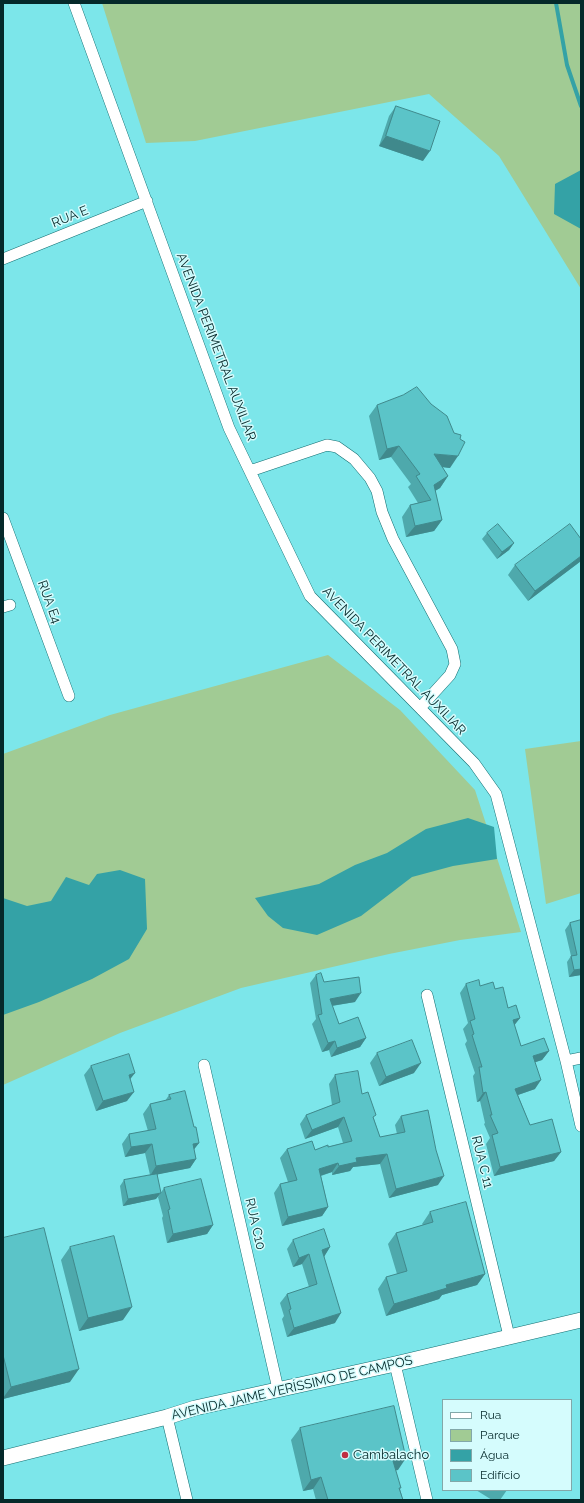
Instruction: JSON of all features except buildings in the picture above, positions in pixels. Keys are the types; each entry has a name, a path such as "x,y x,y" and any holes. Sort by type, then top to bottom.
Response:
{"street":[{"name":"AVENIDA PERIMETRAL AUXILIAR","path":"74,3 229,428 310,596 474,763 496,794 566,1061 581,1126"},
{"name":"RUA E","path":"3,259 147,200"},
{"path":"250,471 327,445 337,447 354,459 370,478 377,491 382,512 393,539 452,649 455,664 450,675 420,708"},
{"name":"RUA E4","path":"3,518 69,696"},
{"name":"RUA C 11","path":"427,995 509,1336"},
{"path":"566,1061 581,1058"},
{"name":"RUA C10","path":"204,1065 278,1389"},
{"name":"AVENIDA JAIME VERÍSSIMO DE CAMPOS","path":"3,1458 167,1417 196,1408 395,1364 581,1320"},
{"path":"395,1364 427,1500"},
{"path":"167,1417 187,1500"}],"green space":[{"path":"102,3 581,3 581,289 499,156 429,94 195,141 146,143"},
{"path":"328,655 400,710 475,790 521,932 460,940 389,954 241,988 120,1033 3,1085 3,754 110,715"},
{"path":"581,741 581,893 546,904 525,749"}],"water":[{"path":"581,170 581,229 554,214 555,184"},
{"path":"468,818 494,827 497,859 453,866 412,877 361,916 317,935 283,928 268,916 255,898 319,884 355,865 387,853 426,829"},
{"path":"120,870 145,879 147,929 129,959 92,979 39,1002 3,1015 3,898 27,906 51,901 66,877 89,885 97,874"}],"waterway":[{"path":"556,3 567,65 581,106"}],"place":[{"name":"Cambalacho","path":"345,1455"}]}
